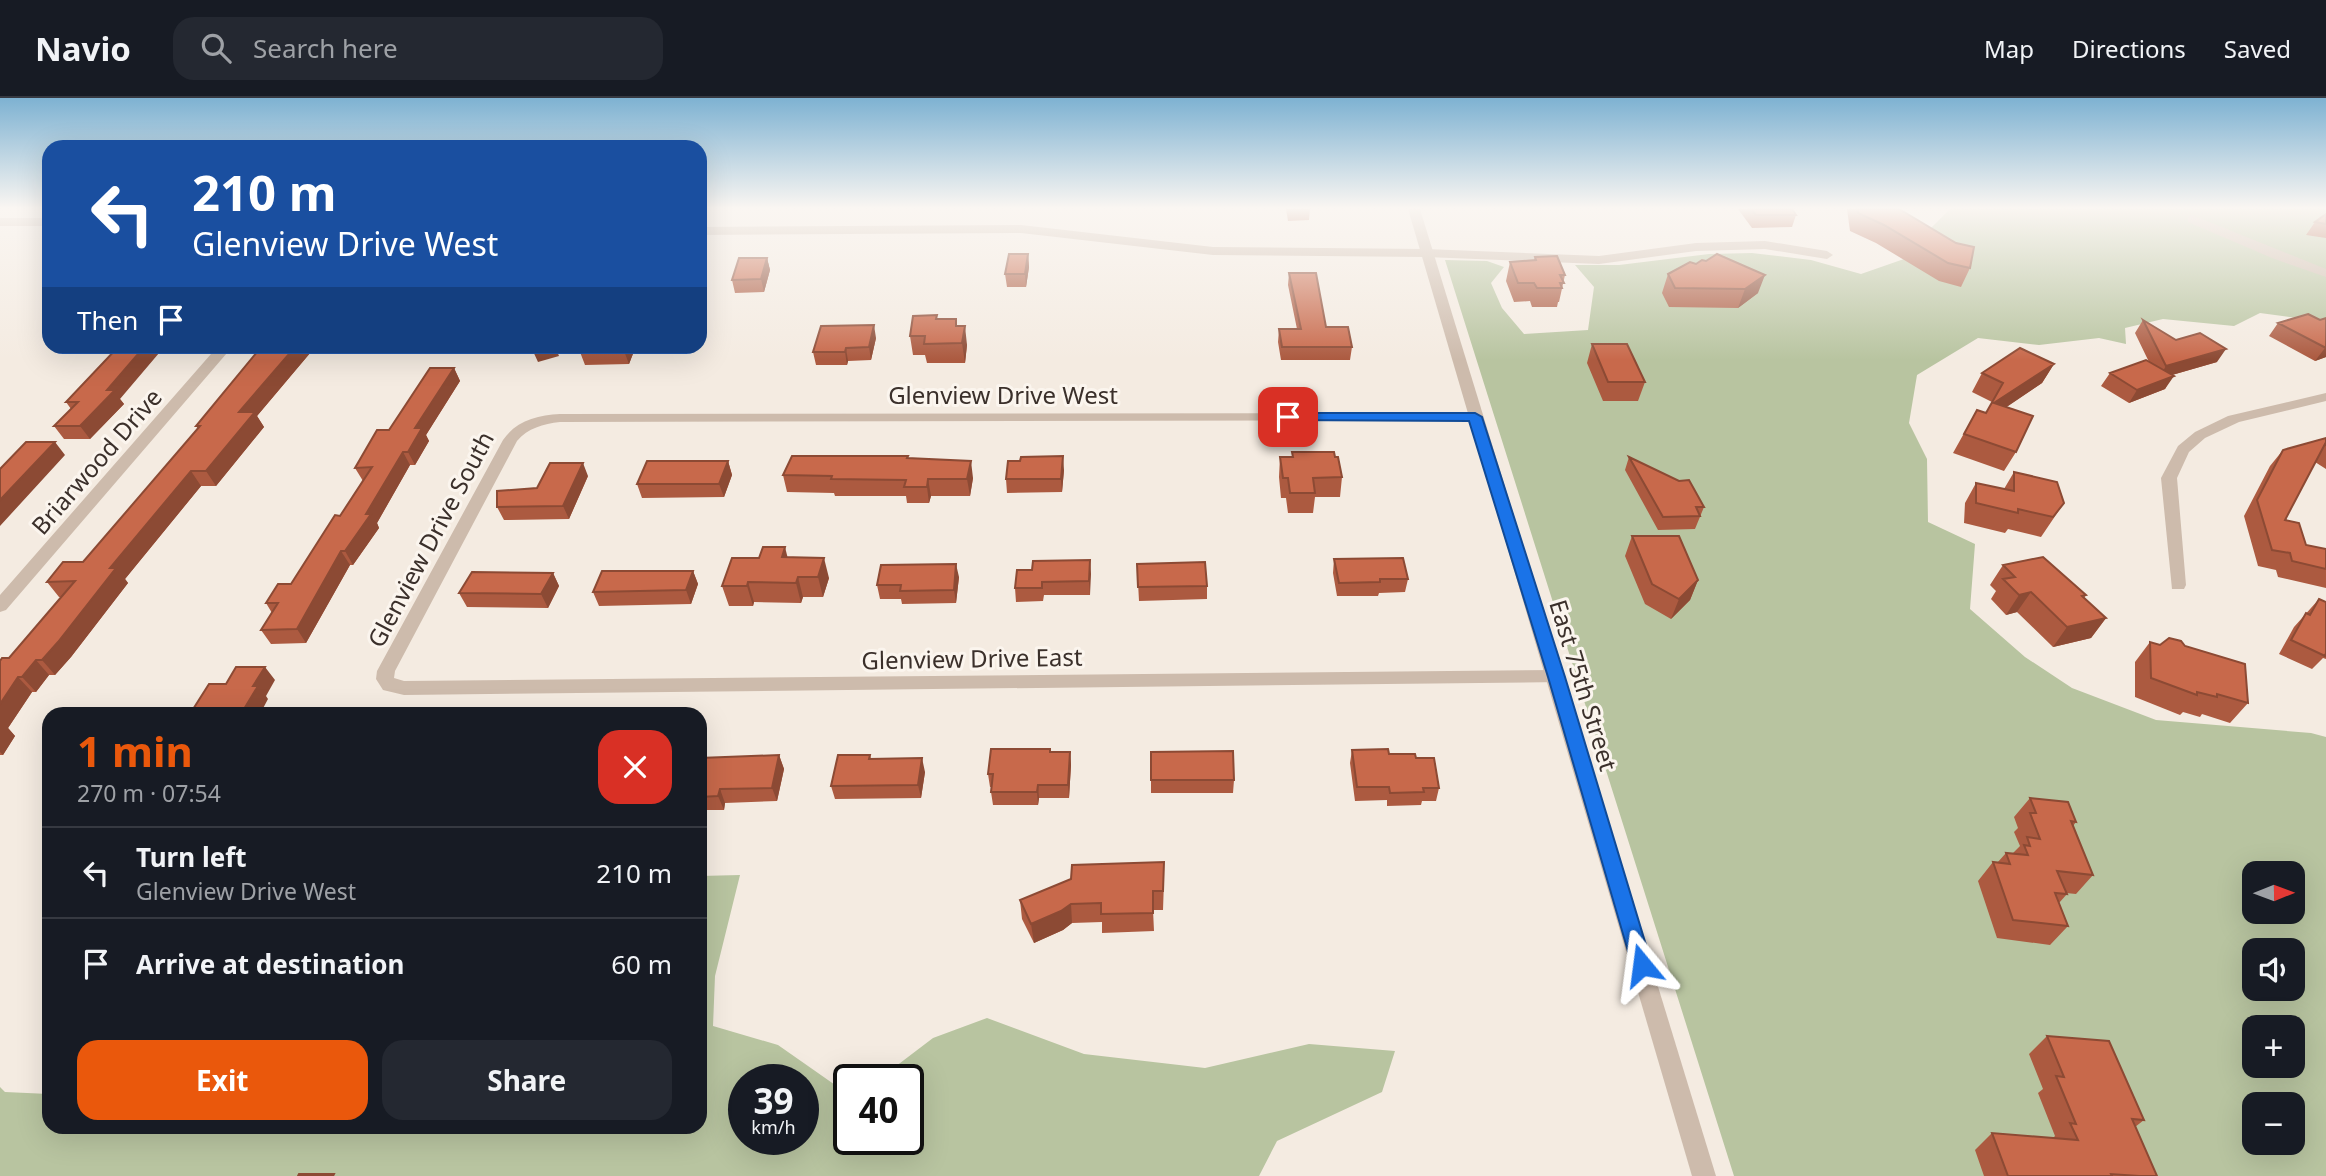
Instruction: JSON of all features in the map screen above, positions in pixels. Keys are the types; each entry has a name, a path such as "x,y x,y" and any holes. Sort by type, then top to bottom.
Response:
{"street":[{"name":"East 75th Street","path":"1428,259 1557,677 1704,1176"},
{"path":"1582,259 1604,259"},
{"path":"2288,259 2326,273"},
{"name":"Briarwood Drive","path":"0,606 219,354"},
{"path":"2178,584 2169,478 2173,463 2185,447 2202,433 2225,422 2326,397"},
{"name":"Glenview Drive West","path":"531,424 560,418 1475,417"},
{"name":"Glenview Drive South","path":"389,685 385,679 386,671 513,435 531,424"},
{"name":"Glenview Drive East","path":"389,685 418,688 1557,677"}],"green space":[{"path":"1666,259 1811,260 1861,274 1903,259 2326,259 2326,322 2260,313 2234,326 2163,319 2125,328 2126,344 2099,338 2039,345 1978,338 1917,375 1909,423 1927,459 1928,522 1975,544 1970,609 2025,657 2072,688 2156,720 2311,733 2326,737 2326,1176 1734,1176 1445,260 1487,261 1504,267 1491,283 1502,308 1524,334 1588,330 1594,287 1575,265 1619,265"},
{"path":"740,875 715,976 713,1026 778,1045 805,1064 728,1064 728,1155 819,1155 819,1074 833,1084 833,1155 924,1155 924,1064 899,1064 933,1038 987,1018 1084,1054 1205,1068 1309,1044 1395,1051 1382,1092 1277,1141 1259,1176 0,1176 0,1087 5,1092 42,1094 42,1134 707,1134 707,876"}],"building":[{"path":"739,259 767,259 761,279 732,280"},
{"path":"1008,259 1027,259 1025,274 1005,274"},
{"path":"1558,259 1565,275 1560,275 1564,283 1560,283 1562,288 1537,288 1534,283 1518,283 1510,262"},
{"path":"1729,259 1765,275 1745,289 1675,288 1668,274 1690,262 1696,264 1702,260"},
{"path":"1942,259 1972,259 1970,268"},
{"path":"1289,273 1316,273 1326,327 1348,327 1352,347 1282,347 1279,329 1301,329"},
{"path":"2308,314 2320,320 2326,318 2326,348 2278,323"},
{"path":"937,315 936,319 956,319 956,326 965,326 962,343 924,344 925,336 910,336 913,316"},
{"path":"2143,320 2176,340 2200,333 2226,349 2166,366"},
{"path":"874,325 869,347 846,348 845,352 813,352 821,326"},
{"path":"1592,344 1627,344 1645,382 1608,382"},
{"path":"2020,348 2054,364 1994,403 2033,416 2016,452 1964,434 1977,410 1986,413 2003,383 1982,373"},
{"path":"111,354 138,354 107,390 115,390 80,426 54,426 78,402 66,402"},
{"path":"255,354 289,354 239,412 255,412 206,471 191,471 110,568 116,568 58,642 42,660 36,660 22,677 18,677 0,704 0,661 2,658 9,658 75,581 47,582 63,562 83,562 200,426 196,426"},
{"path":"2146,360 2174,376 2137,390 2110,373"},
{"path":"430,368 454,368 415,428 422,428 408,452 403,452 366,514 371,514 345,551 341,551 297,629 261,630 278,603 266,603 278,584 291,584 335,515 340,516 372,467 355,468 377,430 389,430"},
{"path":"2326,438 2326,445 2285,520 2299,523 2306,545 2326,549 2326,569 2292,561 2290,553 2272,550 2257,500 2283,450"},
{"path":"26,442 55,442 0,500 0,469"},
{"path":"1292,452 1334,452 1335,457 1338,457 1342,477 1313,478 1315,493 1290,493 1288,478 1283,478 1280,457 1293,457"},
{"path":"792,456 908,456 907,458 971,461 967,479 928,479 927,487 904,487 906,480 783,475"},
{"path":"1063,456 1061,479 1006,479 1008,461 1020,461 1021,457"},
{"path":"1629,457 1679,481 1689,480 1704,507 1696,507 1700,516 1663,517"},
{"path":"647,461 728,461 719,484 637,484"},
{"path":"550,463 583,463 563,506 497,507 497,491 537,488"},
{"path":"2014,472 2057,482 2064,503 2053,517 2018,509 2018,513 1976,503 1976,483 2014,491"},
{"path":"1632,536 1679,536 1698,580 1679,599 1652,584"},
{"path":"763,547 785,547 782,557 824,558 818,577 798,577 796,583 748,582 747,586 722,586 732,558 759,558"},
{"path":"2043,557 2086,595 2082,596 2106,618 2067,627 2031,592 2019,595 2003,579 2015,577 2003,565"},
{"path":"1403,558 1408,579 1339,583 1334,559"},
{"path":"1090,560 1089,581 1042,582 1042,588 1015,588 1017,570 1032,570 1033,561"},
{"path":"1205,562 1207,586 1138,587 1137,564"},
{"path":"956,564 954,590 900,591 901,585 877,585 881,565"},
{"path":"602,571 693,571 686,590 593,592"},
{"path":"472,572 553,573 541,594 459,593"},
{"path":"2319,599 2326,602 2325,656 2291,640 2306,613 2310,615"},
{"path":"2169,638 2181,641 2185,646 2245,664 2248,703 2217,694 2217,697 2197,692 2197,695 2151,678 2150,642 2160,645"},
{"path":"236,667 265,667 253,686 258,686 245,707 194,707 209,684 226,684"},
{"path":"991,749 1050,749 1050,752 1070,752 1068,785 1038,785 1037,792 991,792 993,774 988,774"},
{"path":"1388,749 1389,754 1415,754 1416,758 1434,758 1439,788 1423,788 1424,792 1390,793 1389,787 1357,787 1352,750"},
{"path":"1233,751 1234,780 1151,780 1151,752"},
{"path":"779,755 772,788 720,789 718,796 707,797 707,758"},
{"path":"838,755 870,755 869,759 922,758 918,785 831,786"},
{"path":"2030,798 2068,802 2076,822 2071,821 2093,875 2057,871 2067,894 2055,893 2068,926 2013,920 1993,862 2010,864 2006,853 2028,855 2024,845 2030,846 2027,837 2040,839 2030,813 2036,813"},
{"path":"1164,862 1163,891 1153,891 1153,913 1101,914 1101,903 1071,904 1031,924 1020,900 1071,879 1072,865"},
{"path":"2047,1036 2109,1041 2144,1120 2132,1119 2157,1176 2008,1176 1992,1133 2078,1140 2070,1123 2076,1124 2056,1076 2064,1077"},
{"path":"299,1174 334,1174 298,1176"}],"route":[{"path":"1288,417 1475,417 1557,677 1642,965"}]}
